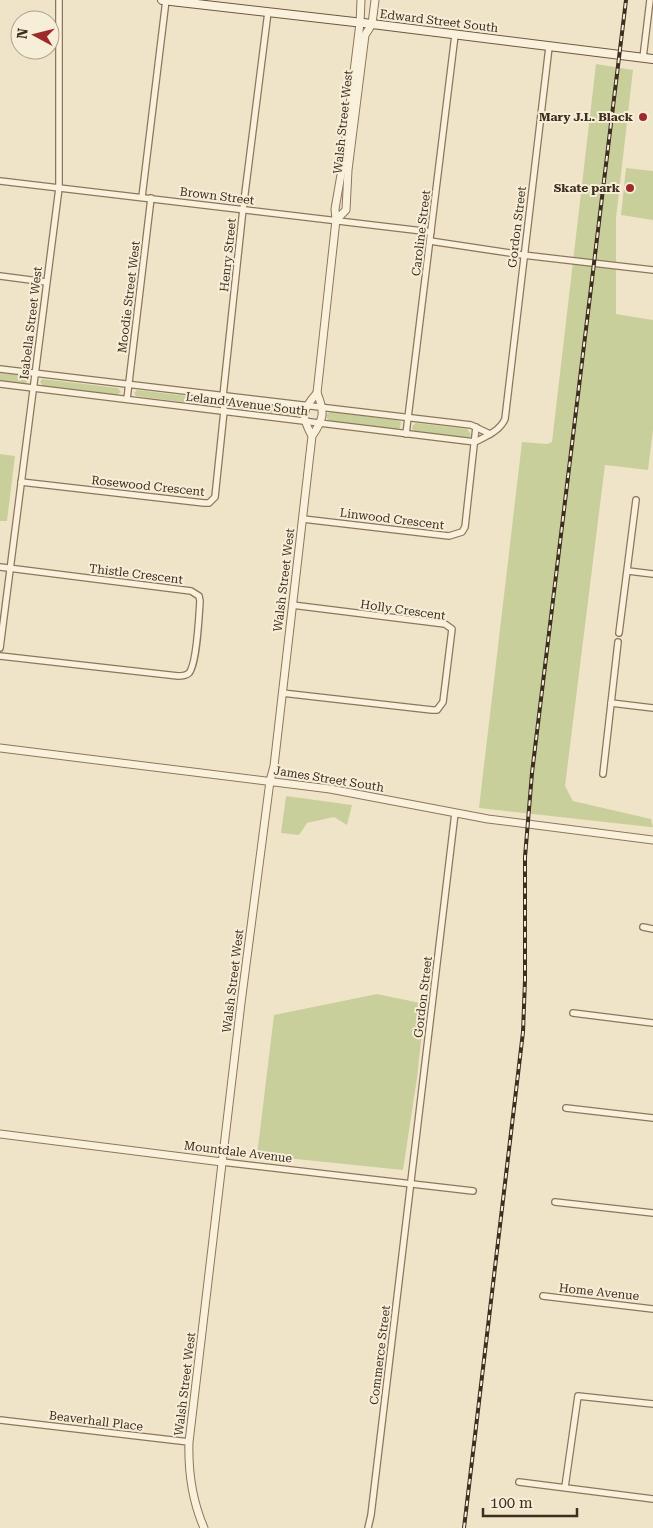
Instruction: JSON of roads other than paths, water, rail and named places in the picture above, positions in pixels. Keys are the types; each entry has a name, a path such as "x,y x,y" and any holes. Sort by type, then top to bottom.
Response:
{"main road":[{"name":"Edward Street South","path":"164,0 360,22 653,59"}],"street":[{"name":"Isabella Street West","path":"0,648 59,188 59,0"},
{"path":"142,197 164,0"},
{"name":"Walsh Street West","path":"204,1528 195,1505 190,1481 189,1442 222,1162 270,781 274,766 312,436 321,423 323,407 317,393 336,220 335,209 342,169 361,0"},
{"name":"Walsh Street West","path":"336,220 346,210 348,170 364,35 372,24 375,0"},
{"path":"643,58 650,0"},
{"name":"Henry Street","path":"224,411 223,396 243,209 268,12"},
{"name":"Caroline Street","path":"406,434 455,35"},
{"name":"Gordon Street","path":"490,434 503,423 506,410 549,47"},
{"name":"Brown Street","path":"0,181 431,232"},
{"name":"Moodie Street West","path":"127,399 151,198"},
{"path":"430,241 653,270"},
{"path":"0,276 46,282"},
{"name":"Leland Avenue South","path":"0,369 471,425 490,434"},
{"name":"Leland Avenue South","path":"0,384 474,442"},
{"path":"312,436 304,421 306,405 317,393"},
{"name":"Rosewood Crescent","path":"21,482 209,503 215,497 224,411"},
{"name":"Linwood Crescent","path":"303,519 449,536 462,532 465,527 476,428"},
{"path":"474,442 490,434"},
{"path":"619,633 636,500"},
{"path":"0,567 10,569"},
{"name":"Thistle Crescent","path":"0,656 178,676 188,674 194,662 200,601 196,592 10,569"},
{"path":"628,571 653,574"},
{"name":"Holly Crescent","path":"282,693 437,710 443,702 452,629 445,624 292,605"},
{"path":"603,774 618,642"},
{"path":"611,703 653,708"},
{"name":"James Street South","path":"0,748 354,792 455,813 527,825 653,840"},
{"name":"Gordon Street","path":"410,1184 455,813"},
{"path":"643,928 653,929"},
{"path":"573,1013 653,1023"},
{"path":"566,1108 653,1118"},
{"name":"Mountdale Avenue","path":"0,1134 472,1191"},
{"name":"Commerce Street","path":"368,1528 410,1184"},
{"path":"555,1202 653,1213"},
{"name":"Home Avenue","path":"543,1296 653,1308"},
{"path":"565,1487 578,1396 653,1404"},
{"name":"Beaverhall Place","path":"0,1420 189,1442"},
{"path":"519,1482 653,1499"}],"railway":[{"path":"464,1528 523,1032 525,857 532,773 626,0"}],"place":[{"name":"Mary J.L. Black","path":"643,117"},
{"name":"Skate park","path":"630,188"}]}
